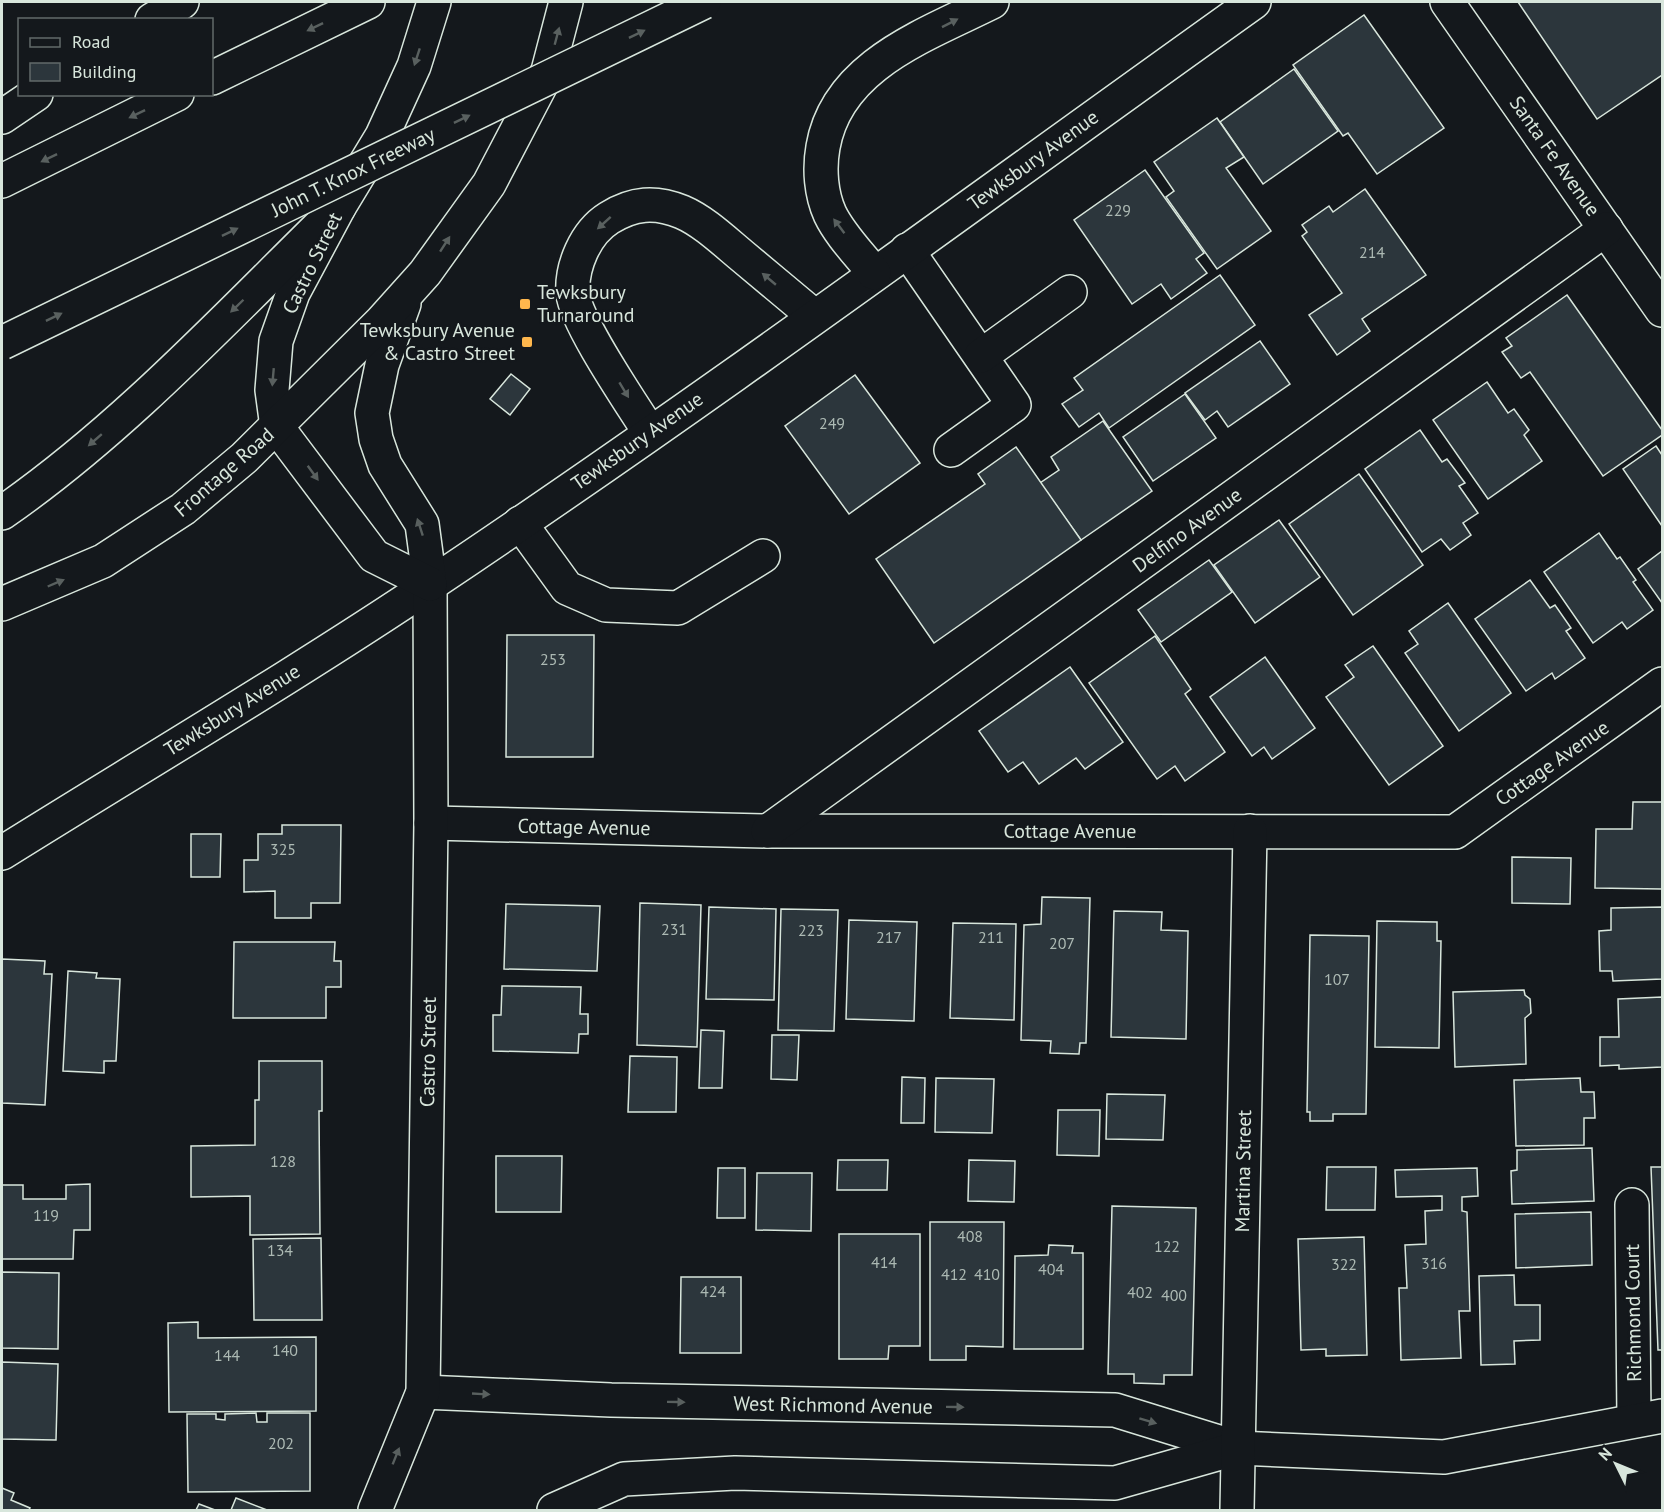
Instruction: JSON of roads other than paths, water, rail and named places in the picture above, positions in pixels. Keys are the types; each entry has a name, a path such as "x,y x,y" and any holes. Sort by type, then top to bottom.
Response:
{"main road":[{"path":"155,18 182,2"},
{"path":"213,78 368,2"},
{"name":"Castro Street","path":"430,584 374,556 277,426 272,390 276,341 293,293 339,207 382,136 414,66 434,2"},
{"name":"Castro Street","path":"375,1510 423,1392 431,823 430,584 422,524 385,465 376,439 372,413 382,364 410,290 489,184 548,71 566,2"},
{"name":"John T. Knox Freeway","path":"2,343 704,2"},
{"path":"874,273 831,215 821,184 826,126 841,98 867,70 908,44 992,2"},
{"name":"Tewksbury Avenue","path":"2,853 430,584 520,523 650,434 1254,2"},
{"name":"Santa Fe Avenue","path":"1447,2 1662,310"},
{"path":"2,117 33,96"},
{"path":"2,181 173,96"},
{"path":"650,434 583,320 573,295 575,268 586,242 605,221 626,207 655,204 683,213 713,232 814,316"},
{"path":"2,513 48,482 139,401 339,207"},
{"name":"Delfino Avenue","path":"768,831 1606,229"},
{"path":"907,250 1014,405 951,450"},
{"name":"Frontage Road","path":"2,604 80,573 150,533 213,486 277,426 410,290"},
{"path":"981,356 1070,292"},
{"path":"520,523 567,588 606,605 678,608 763,556"},
{"name":"Cottage Avenue","path":"431,823 768,831 1455,832 1662,684"},
{"name":"Martina Street","path":"1237,1510 1250,831"},
{"name":"Richmond Court","path":"1632,1205 1648,1418"},
{"name":"West Richmond Avenue","path":"423,1392 611,1400 1115,1410 1238,1448 1444,1457 1648,1418"},
{"name":"West Richmond Avenue","path":"554,1510 624,1479 735,1473 1115,1483 1238,1448"}],"place":[{"name":"Tewksbury Turnaround","path":"525,304"},
{"name":"Tewksbury Avenue & Castro Street","path":"527,342"}]}
